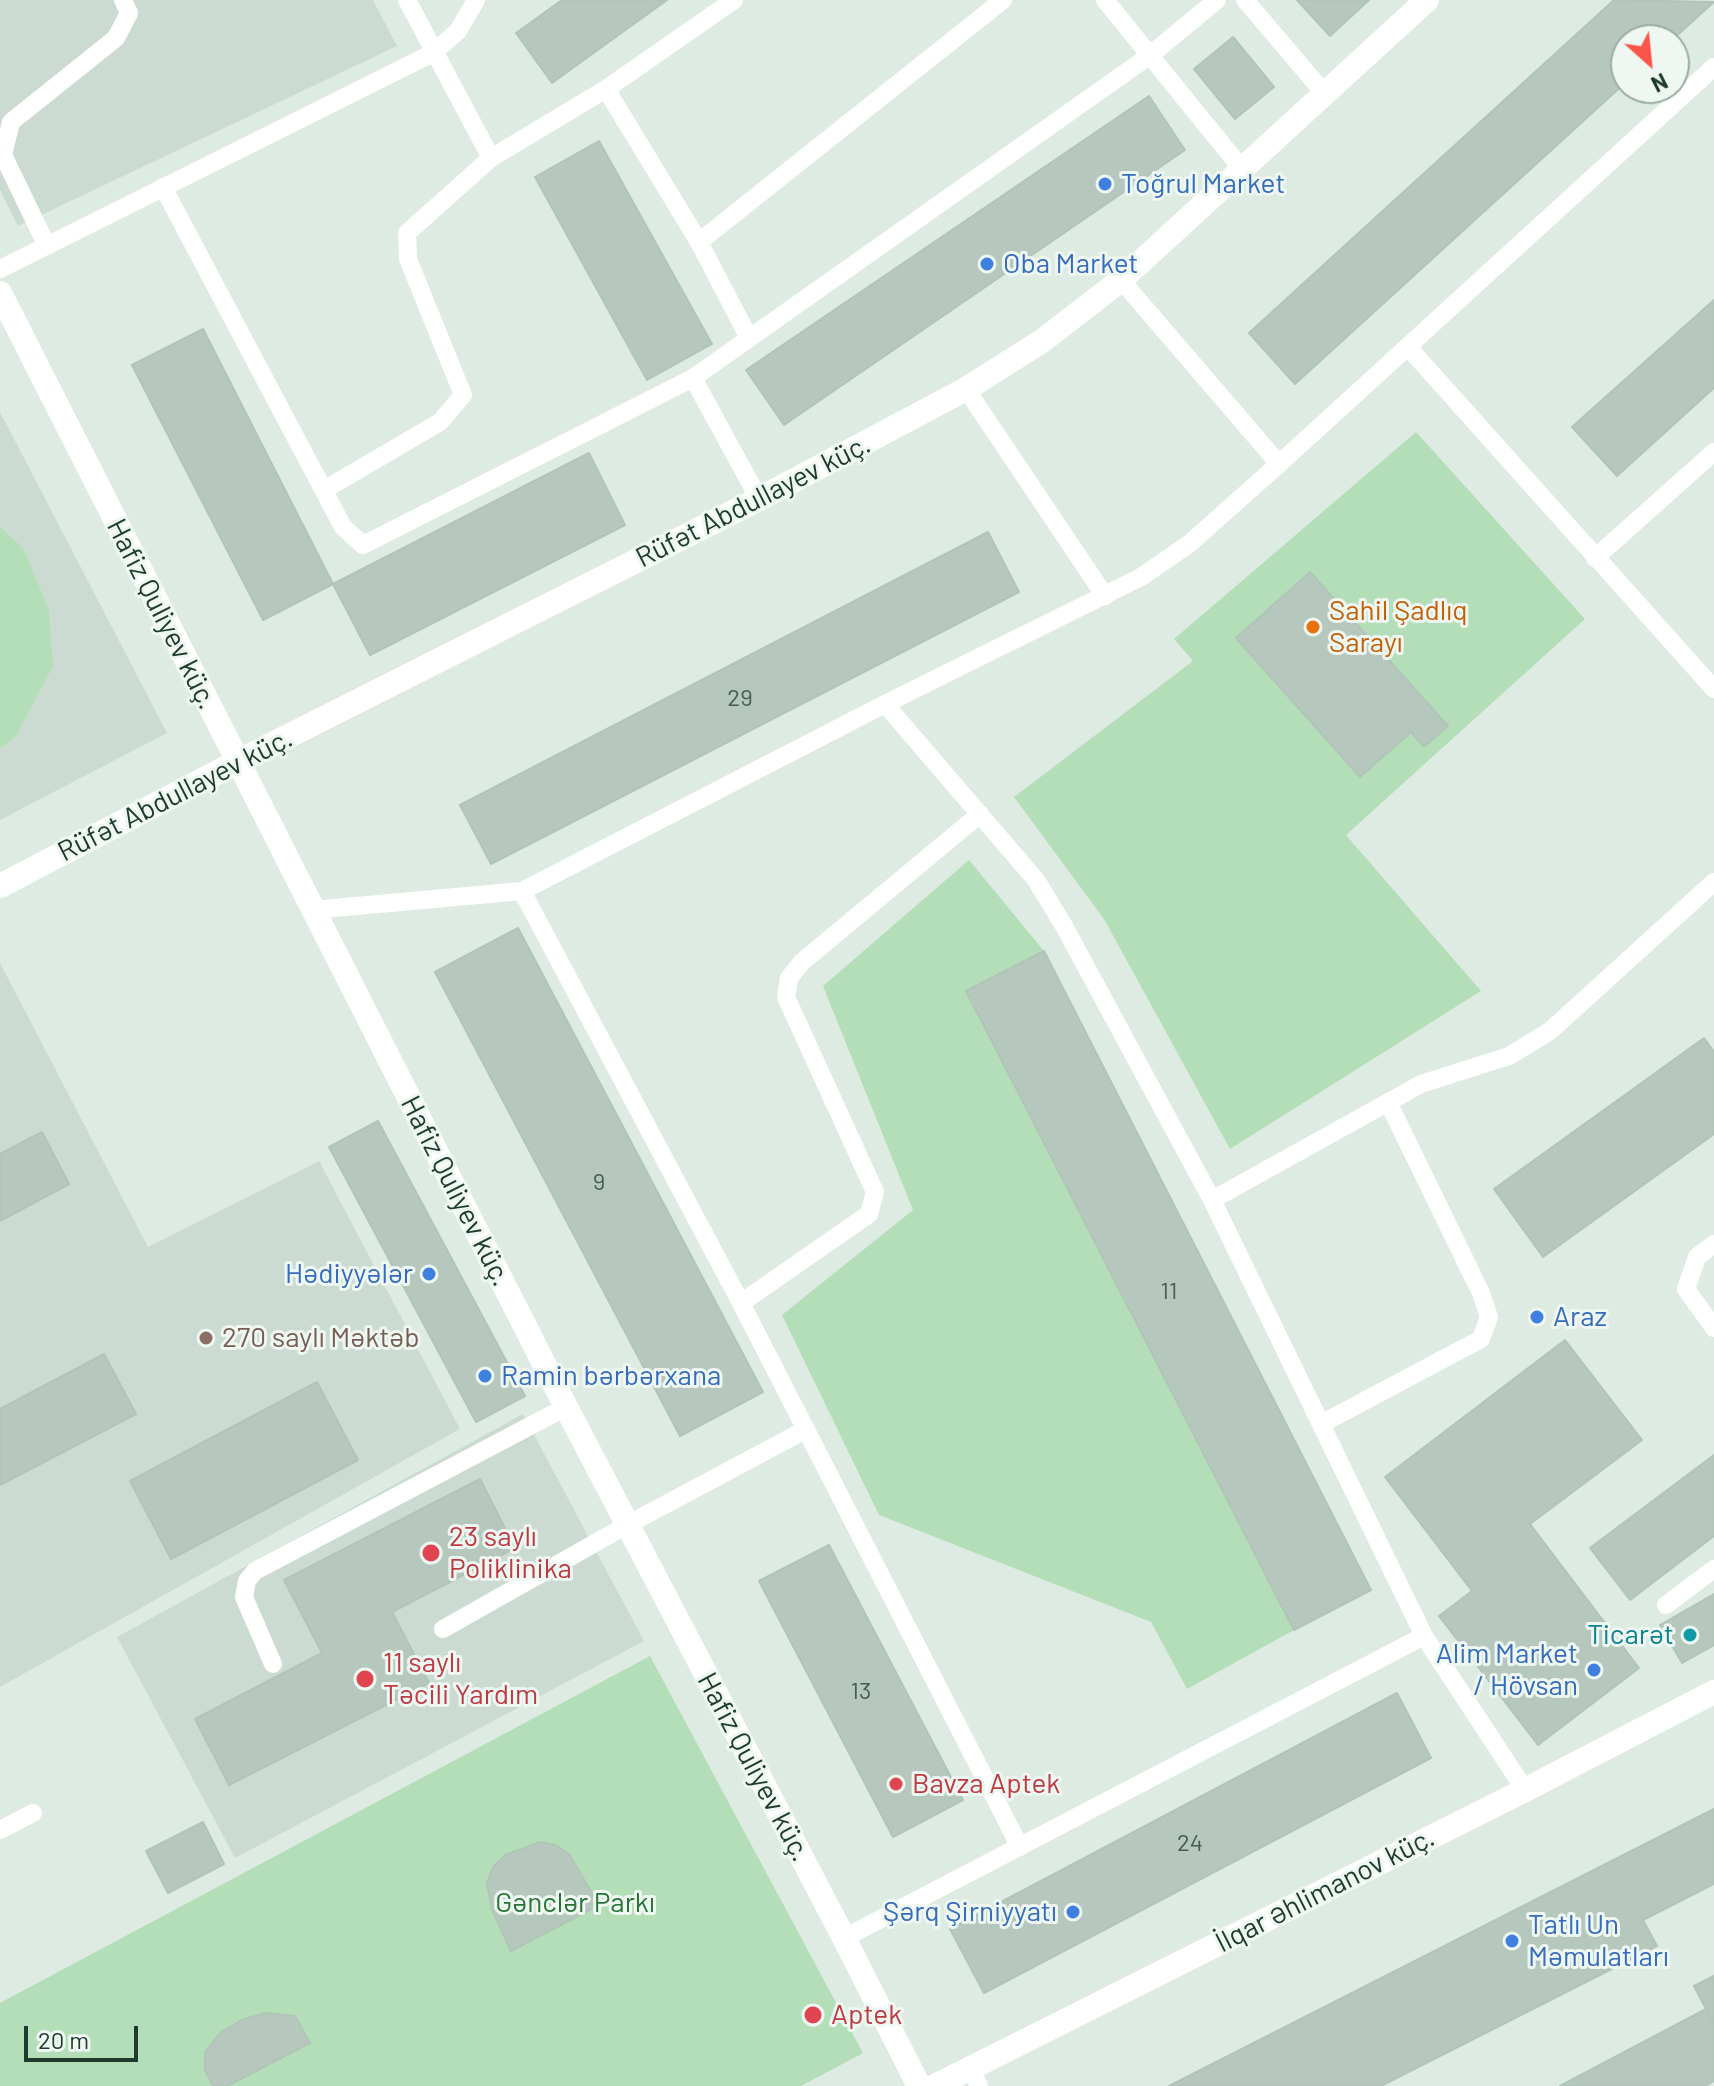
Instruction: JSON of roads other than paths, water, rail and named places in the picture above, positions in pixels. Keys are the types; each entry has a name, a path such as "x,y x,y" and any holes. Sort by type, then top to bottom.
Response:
{"street":[{"name":"Rüfət Abdullayev küç.","path":"0,886 237,762 759,499 966,389 1042,341 1121,280 1427,0"},
{"name":"Hafiz Quliyev küç.","path":"0,293 566,1407 919,2086"},
{"name":"İlqar Əhlimanov küç.","path":"935,2086 974,2077 1714,1692"}],"lane":[{"path":"47,246 3,155 11,122 116,38 129,13 123,0"},
{"path":"407,0 491,158"},
{"path":"0,269 433,53 458,31 476,0"},
{"path":"324,490 440,422 463,395 408,259 407,233 491,158 606,89 734,0"},
{"path":"699,242 1003,0"},
{"path":"1105,0 1242,169"},
{"path":"163,187 343,527 363,545 693,378 1149,56 1217,0"},
{"path":"1245,0 1325,94"},
{"path":"312,910 522,891 885,704 1141,577 1189,544 1279,464 1714,67"},
{"path":"606,89 699,242 749,338"},
{"path":"1121,280 1279,464"},
{"path":"1408,347 1714,689"},
{"path":"693,378 759,499"},
{"path":"966,389 1105,596"},
{"path":"1595,558 1714,452"},
{"path":"885,704 1036,880 1064,926 1212,1200 1424,1636 1525,1790"},
{"path":"741,1303 869,1214 875,1192 786,997 789,978 802,962 980,814"},
{"path":"1212,1200 1421,1084 1509,1056 1550,1031 1714,882"},
{"path":"522,891 741,1303 1020,1847"},
{"path":"1321,1424 1481,1339 1489,1317 1481,1293 1388,1102"},
{"path":"1714,1244 1697,1257 1686,1289 1714,1328"},
{"path":"273,1664 244,1597 247,1581 255,1571 566,1407"},
{"path":"443,1629 627,1525 805,1430"},
{"path":"1666,1605 1714,1569"},
{"path":"844,1938 1424,1636"},
{"path":"0,1830 33,1813"}],"place":[{"name":"Toğrul Market","path":"1105,184"},
{"name":"Oba Market","path":"987,264"},
{"name":"Sahil Şadlıq Sarayı","path":"1313,627"},
{"name":"Hədiyyələr","path":"429,1274"},
{"name":"Araz","path":"1537,1317"},
{"name":"270 saylı Məktəb","path":"206,1338"},
{"name":"Ramin bərbərxana","path":"485,1376"},
{"name":"23 saylı Poliklinika","path":"431,1553"},
{"name":"Ticarət","path":"1690,1635"},
{"name":"Alim Market / Hövsan","path":"1594,1670"},
{"name":"11 saylı Təcili Yardım","path":"365,1679"},
{"name":"Bavza Aptek","path":"896,1784"},
{"name":"Şərq Şirniyyatı","path":"1073,1912"},
{"name":"Tatlı Un Məmulatları","path":"1512,1941"},
{"name":"Aptek","path":"813,2015"}],"park label":[{"name":"Gənclər Parkı","path":"575,1903"}]}
